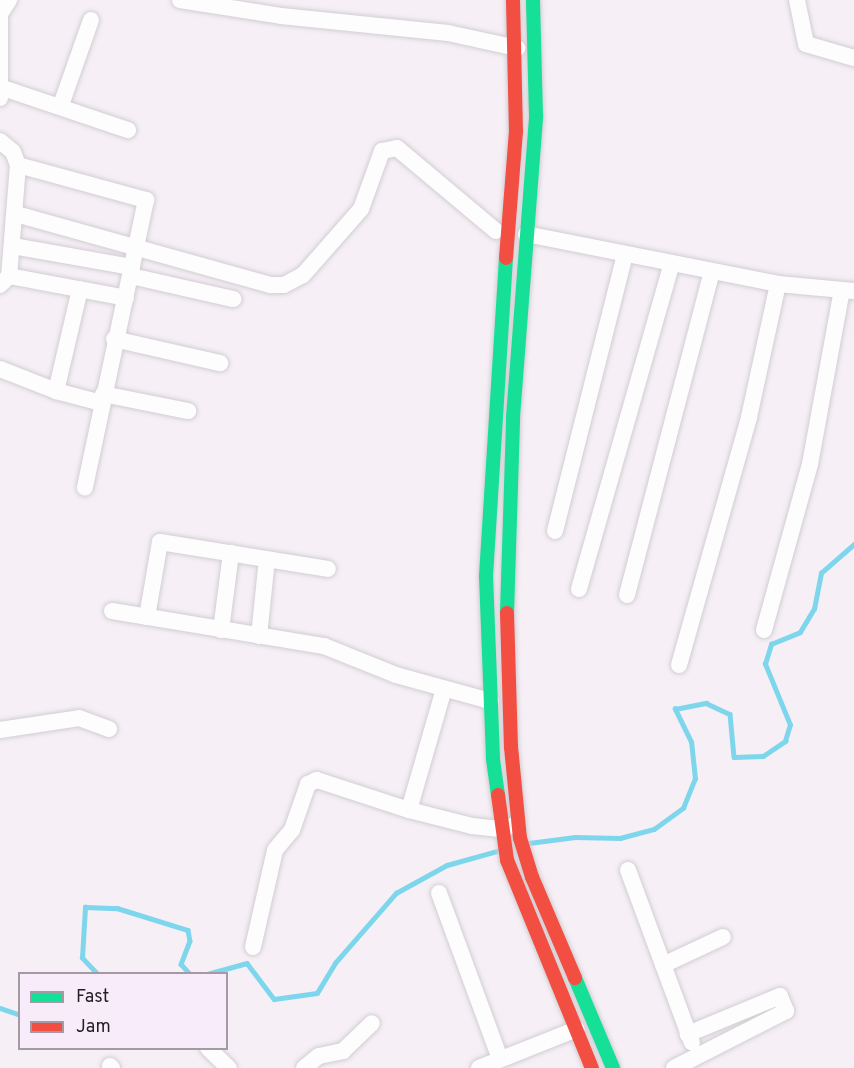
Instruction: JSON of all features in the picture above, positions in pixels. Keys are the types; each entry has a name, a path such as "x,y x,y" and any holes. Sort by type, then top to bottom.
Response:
{"main road":[{"path":"513,0 517,48 516,132 488,513 486,576 490,701 501,835 516,883 592,1068"},
{"path":"533,0 536,116 513,417 505,624 519,831 532,877 613,1068"}],"street":[{"path":"9,0 0,15 2,93 62,105 128,130"},
{"path":"180,0 281,16 448,33 517,48"},
{"path":"797,0 806,44 854,58"},
{"path":"62,105 91,20"},
{"path":"1,145 13,152 18,165 13,246 4,281 80,289 126,298"},
{"path":"16,214 138,246 271,285 294,283 361,209 382,152 397,148 496,231"},
{"path":"18,165 146,200 138,246 114,339 85,488"},
{"path":"526,234 670,265 778,284 848,291 810,464 764,630"},
{"path":"13,246 131,271 233,299"},
{"path":"555,531 625,255"},
{"path":"579,589 670,265"},
{"path":"627,595 712,272"},
{"path":"679,665 749,417 778,284"},
{"path":"56,391 80,289"},
{"path":"114,339 220,363"},
{"path":"0,369 56,391 188,411"},
{"path":"147,617 160,542 328,569"},
{"path":"221,630 231,553"},
{"path":"259,636 267,559"},
{"path":"112,612 324,646 444,689 490,701"},
{"path":"409,810 444,689"},
{"path":"0,730 79,718 109,729"},
{"path":"254,947 275,850 291,830 310,782 317,780 409,810 501,835 519,831"},
{"path":"628,870 697,1056"},
{"path":"439,893 500,1059"},
{"path":"663,965 723,937"},
{"path":"674,1068 786,1011 780,996 688,1034"},
{"path":"304,1068 319,1056 343,1051 372,1023"},
{"path":"479,1068 577,1029"},
{"path":"210,1050 229,1068"}],"waterway":[{"path":"529,843 575,837 620,838 654,829 683,808 695,779 691,742 675,709 706,703 730,714 734,757 763,756 785,741 790,725 765,664 771,644 800,632 814,609 821,573 854,544"},
{"path":"214,972 247,963 274,999 317,993 335,963 396,893 447,865 497,851"},
{"path":"95,972 82,958 85,907 117,908 188,930 190,941 181,964 188,972"},
{"path":"0,1008 18,1014"}],"traffic: fast":[{"path":"507,613 513,417 536,116 533,0"},
{"path":"498,795 493,758 486,576 506,258"},
{"path":"575,978 613,1068"}],"traffic: jam":[{"path":"506,258 516,132 513,0"},
{"path":"507,613 511,747 520,838 532,877 575,978"},
{"path":"498,795 507,860 592,1068"}]}
